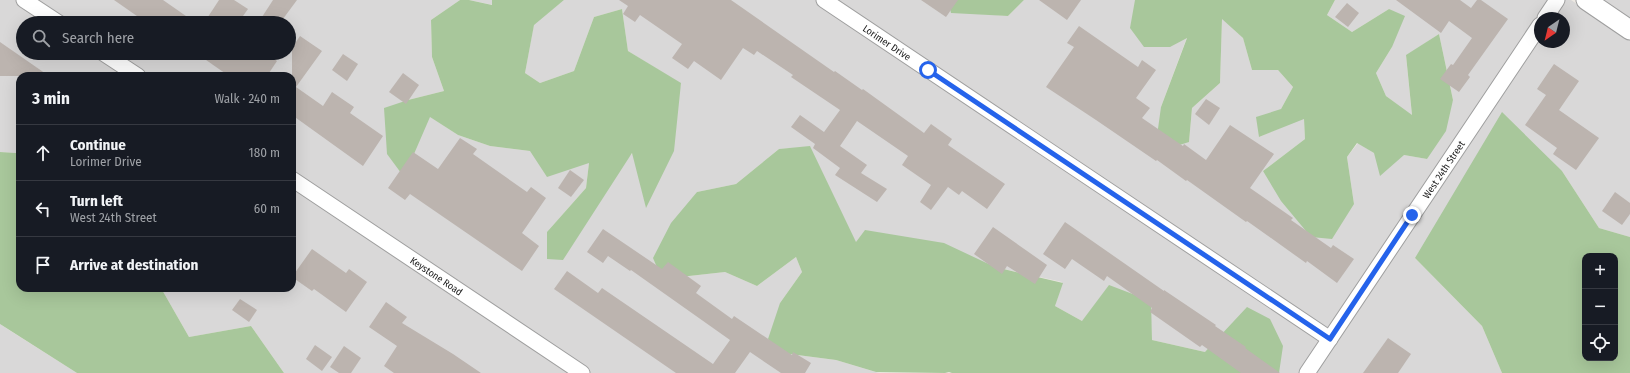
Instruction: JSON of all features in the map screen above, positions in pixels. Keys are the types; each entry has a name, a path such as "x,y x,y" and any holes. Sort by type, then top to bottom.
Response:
{"street":[{"path":"24,0 48,16"},
{"name":"Lorimer Drive","path":"824,0 1330,339"},
{"path":"1549,12 1557,0"},
{"path":"1586,0 1630,30"},
{"name":"West 24th Street","path":"1307,373 1534,34"},
{"path":"114,60 132,72"},
{"name":"Keystone Road","path":"296,182 582,373"}],"shaded area":[{"path":"0,0 460,0 431,20 432,57 444,91 408,100 404,177 429,116 458,135 490,146 530,151 589,163 586,188 547,232 633,153 646,207 681,84 628,51 622,9 594,17 574,71 540,83 525,73 534,24 564,0 948,0 981,14 1008,16 1024,0 1135,0 1135,5 1187,37 1161,107 1189,142 1192,108 1220,83 1222,18 1243,38 1252,70 1278,70 1293,87 1281,109 1259,137 1304,118 1305,139 1263,171 1354,204 1347,157 1358,143 1374,153 1404,155 1427,159 1453,100 1439,34 1406,56 1412,116 1386,96 1376,73 1392,47 1389,9 1352,32 1327,15 1335,0 1571,0 1630,40 1630,237 1599,228 1562,171 1415,258 1482,326 1502,373 1279,373 1205,352 1152,340 1150,301 1082,321 1055,306 1062,282 995,267 856,243 810,147 779,149 736,184 697,192 662,279 725,272 757,286 796,257 802,272 780,303 782,353 836,360 879,373 284,373 251,326 189,337 163,292 296,292 296,72 16,72 16,153 0,152"},
{"path":"469,0 492,0 493,5"},
{"path":"1604,0 1630,0 1630,18"},
{"path":"0,324 9,330 77,373 0,373"}],"green space":[{"path":"460,0 469,0 492,5 492,0 564,0 534,25 525,73 540,83 574,71 594,17 622,9 628,51 681,83 674,151 646,208 632,153 563,260 547,259 547,232 586,188 589,163 547,177 530,151 490,146 458,135 430,117 404,177 387,154 384,108 444,91 432,57 431,20"},
{"path":"948,0 1024,0 1008,16 951,13"},
{"path":"1135,0 1335,0 1327,15 1352,32 1389,9 1405,16 1392,47 1376,73 1386,96 1412,115 1406,55 1439,34 1453,100 1446,131 1427,159 1404,155 1380,176 1374,153 1357,143 1347,157 1354,204 1332,239 1311,237 1281,201 1263,171 1305,139 1304,119 1259,137 1256,117 1281,109 1293,87 1278,70 1252,70 1243,38 1222,19 1220,83 1192,108 1189,142 1173,147 1157,136 1161,107 1187,38 1170,47 1144,47 1130,28"},
{"path":"1502,112 1562,171 1599,228 1630,237 1630,373 1502,373 1482,326 1415,258"},
{"path":"810,146 856,242 865,230 944,243 995,267 1063,283 1055,306 1082,321 1109,285 1151,301 1152,340 1205,352 1247,307 1270,319 1283,346 1279,373 876,372 836,360 782,353 768,339 780,303 802,272 796,257 757,286 725,272 662,279 653,258 671,223 697,192 736,184 779,149"},
{"path":"0,152 16,153 16,292 163,292 189,337 251,326 284,373 77,373 0,324"}],"building":[{"path":"114,0 163,0 186,16 137,16"},
{"path":"219,0 234,0 248,9 243,16 209,16"},
{"path":"273,0 297,0 285,16 263,16"},
{"path":"619,0 731,0 834,72 835,71 862,90 863,89 924,133 931,124 952,139 948,145 1005,184 987,209 962,191 959,195 948,187 931,210 920,202 931,185 902,165 908,156 857,121 840,146 867,165 861,173 887,189 877,202 835,175 840,168 813,148 815,144 791,127 800,115 824,132 840,110 791,77 793,75 757,51 754,55 743,48 721,80 694,61 688,69 672,58 682,44 640,15 635,22 623,14 628,6"},
{"path":"921,0 958,0 946,17"},
{"path":"1039,0 1081,0 1067,20"},
{"path":"1396,0 1460,0 1471,8 1477,0 1481,0 1508,19 1468,75 1470,77 1459,92 1440,79 1451,64 1453,65 1472,38 1449,21 1441,33"},
{"path":"1347,3 1359,13 1348,27 1335,17"},
{"path":"1079,26 1138,67 1142,60 1156,70 1136,98 1150,108 1142,118 1183,146 1184,144 1206,160 1230,125 1274,154 1250,188 1293,218 1291,220 1331,248 1333,245 1354,259 1337,283 1307,261 1306,263 1247,221 1246,222 1187,180 1186,181 1157,160 1156,161 1046,87 1074,47 1067,43"},
{"path":"300,36 322,51 296,87 296,72 292,72 292,60 296,60 296,42"},
{"path":"0,42 16,53 16,60 26,60 43,72 16,72 16,76 0,76"},
{"path":"343,54 358,64 347,81 332,70"},
{"path":"206,60 277,61 270,72 223,72"},
{"path":"1554,64 1579,81 1559,110 1599,138 1576,170 1553,154 1557,148 1525,125 1546,95 1537,89"},
{"path":"403,73 419,85 406,104 389,92"},
{"path":"296,87 323,106 332,92 354,107 350,113 383,136 363,166 296,118"},
{"path":"1206,99 1220,108 1209,125 1195,114"},
{"path":"460,138 477,149 473,154 527,192 531,187 546,198 522,233 539,246 522,271 410,194 405,200 388,188 413,152 438,169"},
{"path":"570,170 584,180 571,197 558,188"},
{"path":"1615,192 1630,203 1630,214 1622,225 1602,211"},
{"path":"1065,222 1164,291 1216,325 1215,326 1280,373 1241,373 1202,345 1200,347 1150,312 1152,308 1107,276 1104,281 1072,259 1065,269 1043,254"},
{"path":"993,227 1047,265 1035,284 1007,266 1002,274 974,254"},
{"path":"603,229 662,269 668,262 701,286 696,293 732,319 734,316 792,355 793,352 811,363 805,373 781,373 750,352 735,373 676,373 554,289 567,271 598,293 602,288 713,364 730,340 631,270 630,271 608,256 603,263 587,252"},
{"path":"312,249 346,273 349,269 367,282 346,312 314,289 312,291 296,280 296,271"},
{"path":"240,299 257,310 249,322 232,310"},
{"path":"386,302 407,317 402,323 481,373 394,373 384,366 397,346 369,327"},
{"path":"1388,338 1411,354 1398,373 1363,373"},
{"path":"315,345 332,357 322,371 306,359"},
{"path":"344,346 361,358 351,373 339,373 330,367"}],"route":[{"path":"928,70 1330,339 1412,215"}]}
